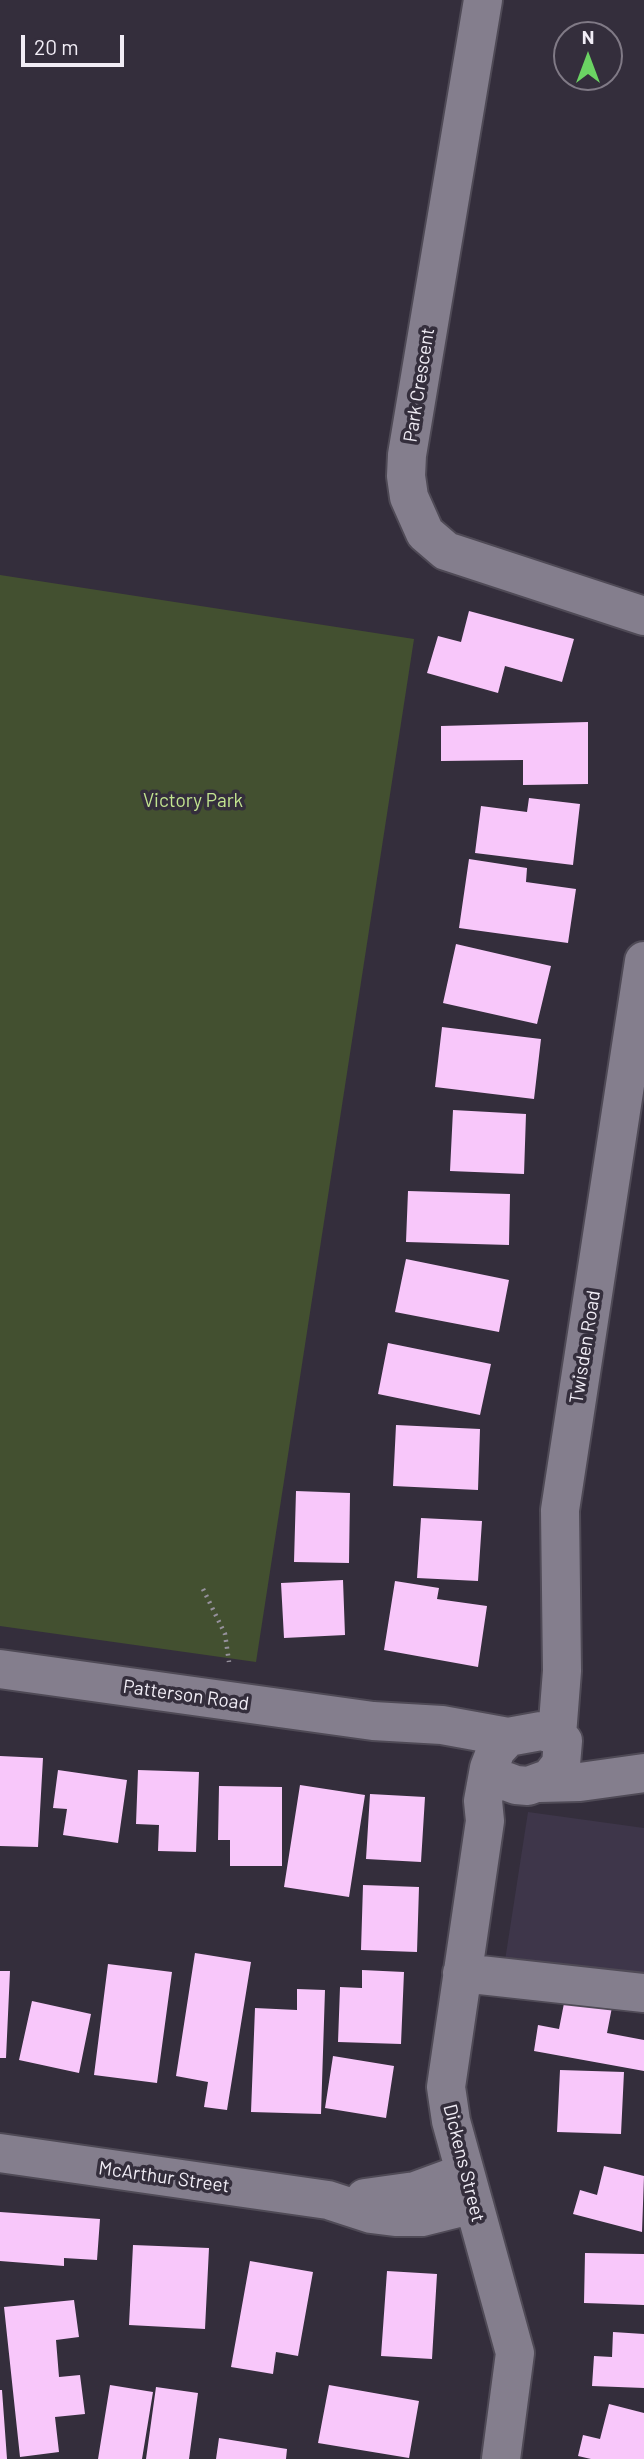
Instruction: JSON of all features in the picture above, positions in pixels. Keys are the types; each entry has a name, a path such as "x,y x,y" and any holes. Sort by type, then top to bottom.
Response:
{"street":[{"name":"Park Crescent","path":"483,0 407,455 409,497 425,533 446,551 644,616"},
{"name":"Twisden Road","path":"508,1768 550,1778 561,1764 560,1510 644,961"},
{"name":"Patterson Road","path":"0,1669 373,1721 508,1768 580,1782 644,1773"},
{"path":"508,1768 541,1731 560,1738"},
{"name":"Patterson Road","path":"560,1738 644,1773"},
{"name":"Dickens Street","path":"500,2459 515,2353 451,2121 446,2087 485,1821 508,1768"},
{"path":"462,1973 644,1993"},
{"name":"McArthur Street","path":"0,2153 328,2200 390,2197 469,2188"}],"path":[{"path":"203,1589 225,1634 229,1662"}],"shaded area":[{"path":"528,1812 644,1828 644,1987 504,1967"}],"green space":[{"name":"Victory Park","path":"0,575 414,639 256,1662 0,1626"}],"building":[{"path":"469,611 574,639 562,682 505,666 498,693 427,673 438,636 461,642"},
{"path":"588,722 588,784 523,785 523,760 441,761 441,726"},
{"path":"529,798 580,804 573,865 475,853 481,806 527,812"},
{"path":"469,859 527,868 526,882 576,889 568,943 459,928"},
{"path":"456,944 551,966 537,1024 443,1003"},
{"path":"442,1027 541,1039 534,1099 435,1087"},
{"path":"453,1110 526,1114 524,1174 450,1171"},
{"path":"408,1191 510,1194 509,1245 406,1242"},
{"path":"406,1259 509,1280 499,1332 395,1312"},
{"path":"388,1343 491,1364 480,1415 378,1394"},
{"path":"396,1425 480,1429 478,1490 393,1486"},
{"path":"296,1491 350,1493 349,1563 294,1562"},
{"path":"421,1518 482,1521 478,1581 417,1578"},
{"path":"343,1580 345,1635 284,1638 281,1583"},
{"path":"395,1581 439,1588 437,1599 487,1606 478,1667 384,1650"},
{"path":"0,1756 43,1758 38,1847 0,1846"},
{"path":"58,1770 127,1780 118,1843 63,1835 67,1809 53,1808"},
{"path":"138,1770 199,1772 196,1852 158,1851 159,1825 136,1824"},
{"path":"300,1785 365,1795 349,1897 284,1887"},
{"path":"219,1786 282,1787 282,1866 230,1866 230,1840 218,1840"},
{"path":"370,1794 425,1797 421,1862 366,1859"},
{"path":"363,1885 419,1887 417,1952 361,1950"},
{"path":"195,1953 251,1962 227,2110 204,2107 208,2082 176,2076"},
{"path":"108,1964 172,1972 157,2083 94,2075"},
{"path":"362,1970 404,1972 401,2044 338,2042 340,1987 362,1988"},
{"path":"0,1971 10,1971 6,2058 0,2058"},
{"path":"297,1989 325,1990 321,2114 251,2112 255,2008 297,2010"},
{"path":"566,1993 613,2002 607,2033 644,2040 644,2071 534,2051 538,2025 559,2029"},
{"path":"32,2001 91,2014 79,2073 19,2060"},
{"path":"333,2056 394,2066 386,2118 325,2108"},
{"path":"560,2070 624,2072 621,2134 557,2132"},
{"path":"604,2166 644,2176 642,2232 573,2214 580,2190 597,2195"},
{"path":"0,2212 100,2219 97,2260 64,2258 64,2266 0,2261"},
{"path":"133,2245 209,2248 205,2329 129,2325"},
{"path":"585,2253 644,2254 644,2305 584,2303"},
{"path":"250,2261 313,2272 298,2356 276,2352 273,2374 231,2367"},
{"path":"387,2271 437,2274 432,2359 381,2356"},
{"path":"74,2300 79,2337 56,2340 59,2377 80,2375 85,2414 55,2417 59,2452 20,2457 4,2307"},
{"path":"613,2332 644,2334 644,2388 592,2386 594,2356 612,2357"},
{"path":"110,2385 153,2392 142,2459 98,2459"},
{"path":"329,2385 419,2401 409,2458 318,2443"},
{"path":"156,2387 198,2393 189,2459 146,2459"},
{"path":"2,2390 7,2459 0,2459"},
{"path":"609,2404 644,2413 644,2459 591,2459 578,2456 583,2435 600,2439"},
{"path":"219,2438 287,2449 286,2459 216,2459"}]}
